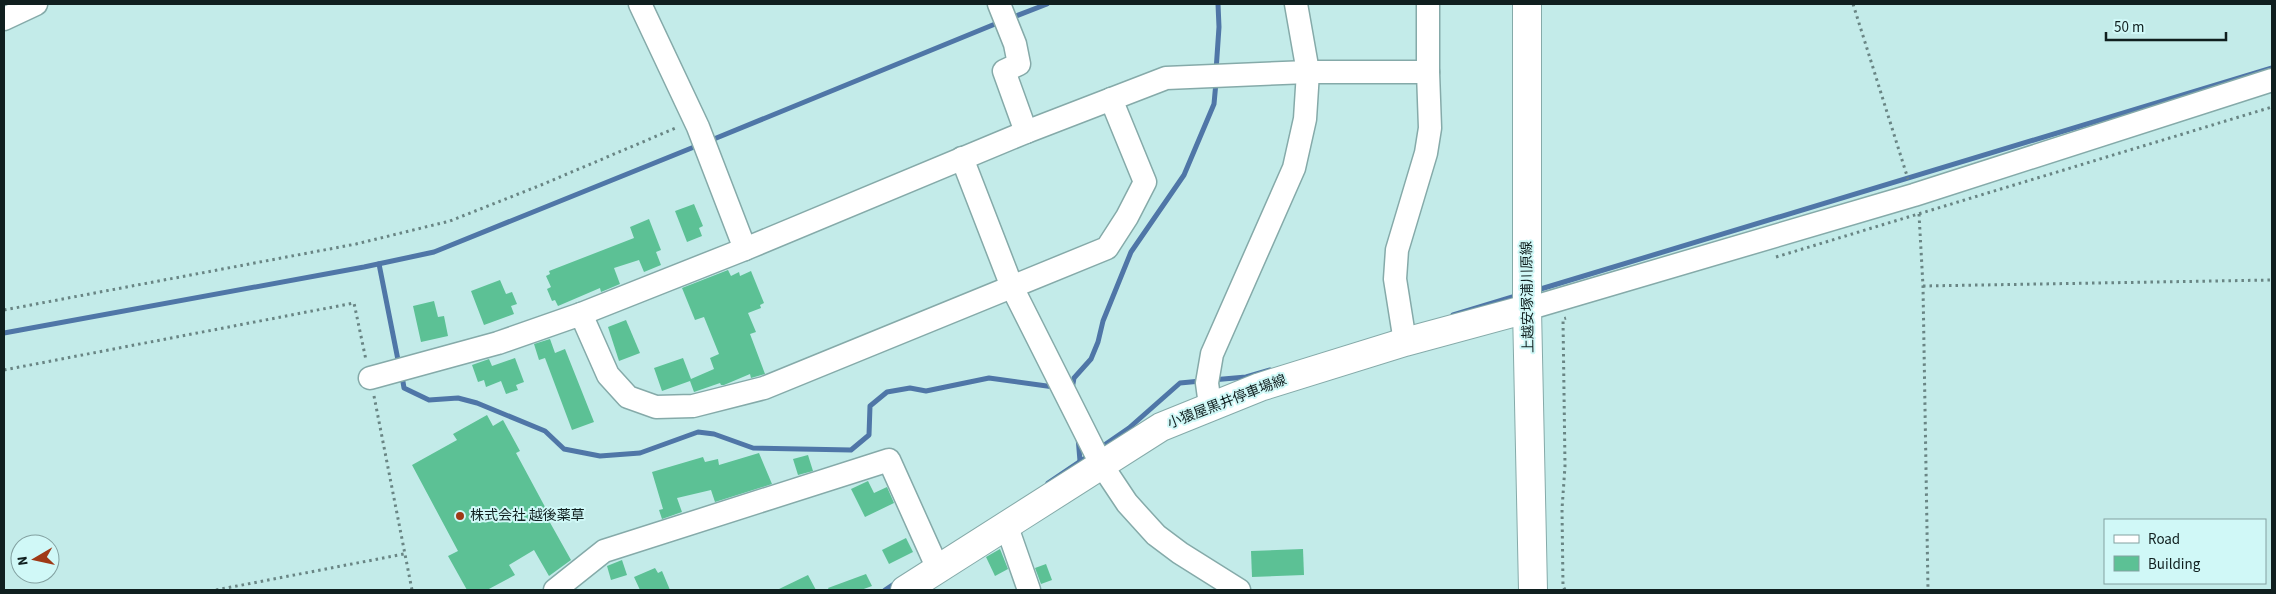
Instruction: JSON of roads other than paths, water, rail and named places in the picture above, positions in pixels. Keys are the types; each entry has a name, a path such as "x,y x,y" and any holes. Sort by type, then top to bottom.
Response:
{"main road":[{"name":"上越安塚浦川原線","path":"1527,4 1527,309 1533,590"},
{"name":"小猿屋黒井停車場線","path":"905,590 1007,527 1101,464 1161,427 1260,387 1405,342 1527,309"}],"street":[{"path":"4,19 36,4"},
{"path":"640,4 696,124 745,249"},
{"path":"1210,406 1207,382 1212,354 1294,168 1305,119 1308,72 1296,4"},
{"path":"1405,342 1395,279 1397,250 1426,154 1430,128 1428,4"},
{"path":"1001,9 1015,44 1019,64 1004,70 1026,132"},
{"path":"370,378 498,343 581,314 745,249 1026,132 1166,78 1308,72 1428,72"},
{"path":"1527,309 1917,206 2272,80"},
{"path":"581,314 608,375 628,397 656,407 693,406 764,388 1012,288 1107,248 1145,182 1111,99"},
{"path":"962,158 1012,288 1101,464 1128,504 1156,534 1180,554 1238,590"},
{"path":"556,590 604,551 889,460 938,569"},
{"path":"1007,527 1030,590"}],"waterway":[{"path":"1011,18 1047,4"},
{"path":"1216,71 1219,27 1218,4"},
{"path":"709,141 1000,22"},
{"path":"1534,291 2272,68"},
{"path":"1072,389 1074,378 1091,359 1098,342 1103,321 1131,252 1184,175 1214,104 1216,82"},
{"path":"4,333 364,267 434,252 699,145"},
{"path":"379,264 399,365"},
{"path":"1453,315 1519,295"},
{"path":"1212,380 1246,377 1270,370"},
{"path":"402,376 404,388 429,400 458,398 477,403 545,431 564,449 600,456 640,453 698,432 714,434 753,448 851,450 869,435 870,406 887,392 910,388 926,391 989,378 1054,387"},
{"path":"1100,448 1129,428 1180,383 1201,381"},
{"path":"1078,437 1080,461"},
{"path":"1048,483 1091,454"},
{"path":"885,590 897,582"}],"place":[{"name":"株式会社 越後薬草","path":"460,516"}]}
